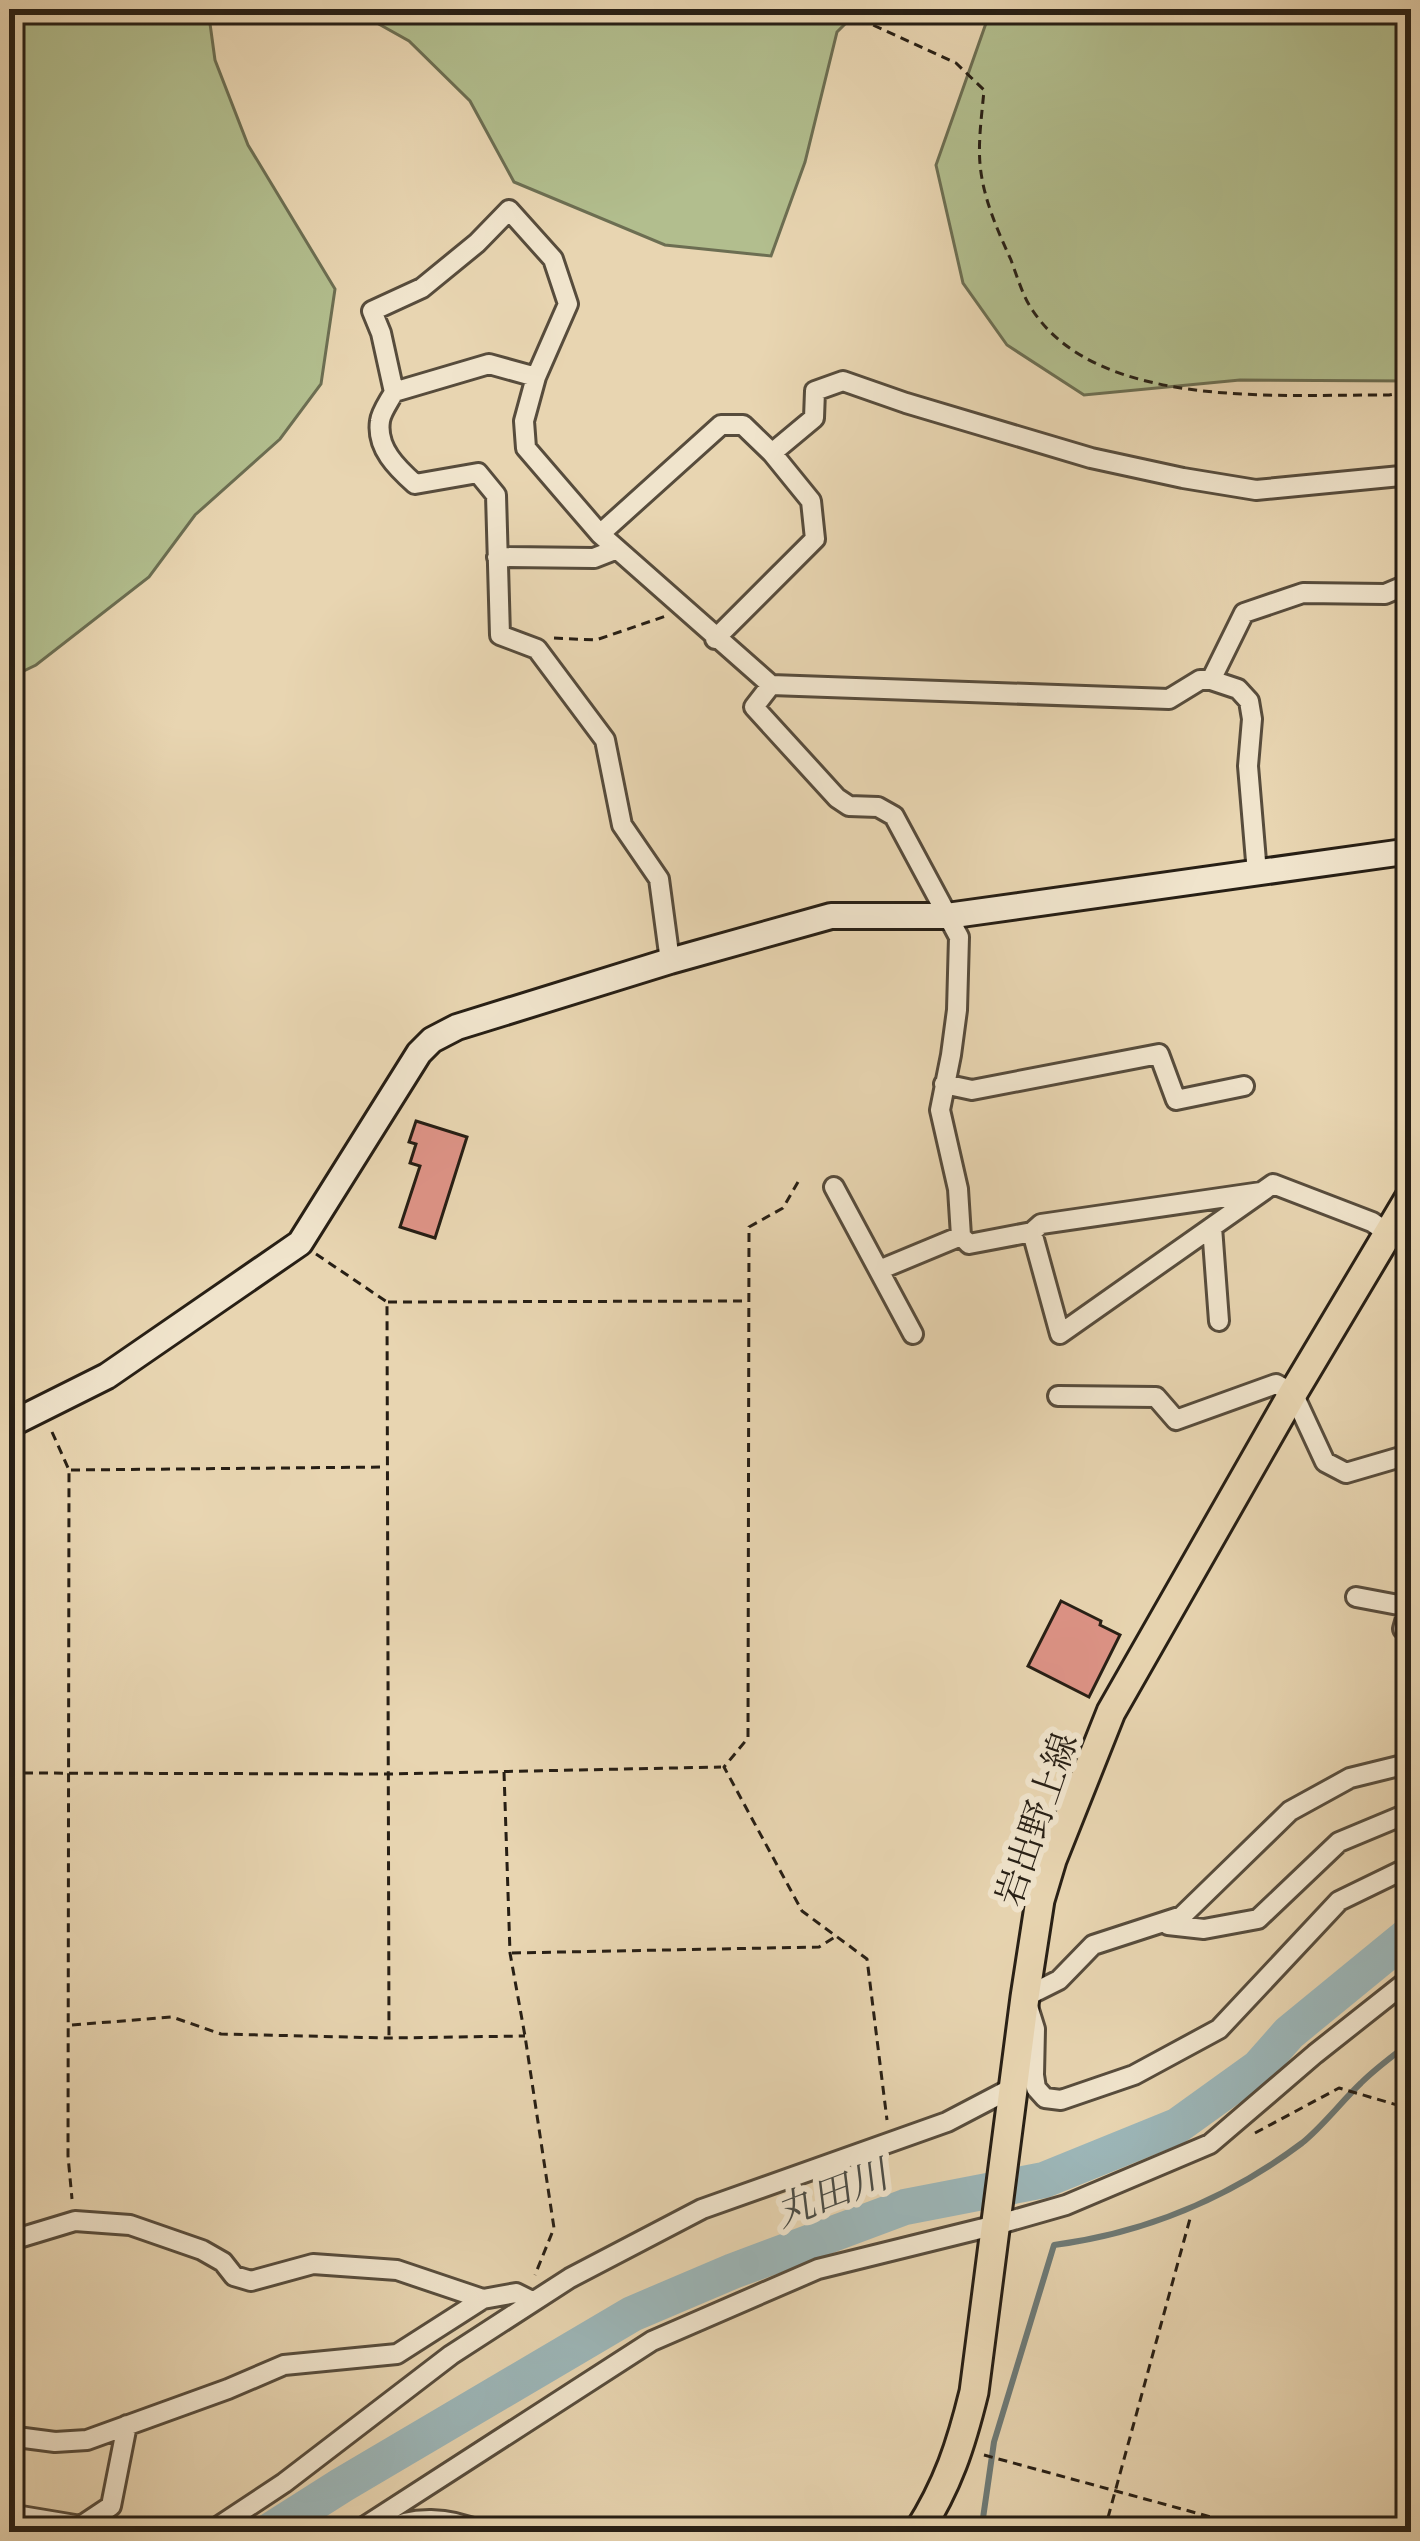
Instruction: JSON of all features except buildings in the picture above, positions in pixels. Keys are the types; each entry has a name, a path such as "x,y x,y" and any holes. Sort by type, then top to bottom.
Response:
{"main road":[{"name":"岩出野上線","path":"918,2532 960,2449 974,2392 1025,1997 1040,1900 1052,1860 1112,1712 1411,1195"}],"street":[{"path":"670,961 659,879 622,825 604,740 537,649 500,635 496,495 478,472 415,484 392,464 382,441 380,420 394,392 381,333 371,311 422,288 509,210 553,259 568,304 536,377 524,421 526,448 600,534 715,639 770,685 1169,699 1200,680 1238,688 1249,701 1252,719 1248,766 1257,873"},
{"path":"394,392 489,364 536,377"},
{"path":"772,453 814,418 815,392 843,382 1090,458 1183,478 1256,490 1411,476"},
{"path":"600,534 721,425 743,425 811,501 815,539 715,639"},
{"path":"496,557 595,558 617,548"},
{"path":"1211,680 1244,613 1303,593 1385,594 1411,583"},
{"path":"770,685 754,707 837,799 849,806 878,807 894,816 959,938 957,1010 940,1110 958,1190 961,1236 969,1244 1032,1232 1041,1224 1261,1192"},
{"path":"9,1425 107,1376 300,1243 419,1053 457,1027 831,916 947,916 1411,850"},
{"path":"944,1084 972,1090 1159,1054 1176,1100 1244,1086"},
{"path":"1032,1232 1060,1334 1273,1184 1372,1222 1388,1233"},
{"path":"834,1187 913,1334"},
{"path":"1212,1227 1219,1322"},
{"path":"879,1270 961,1236"},
{"path":"1058,1396 1156,1397 1176,1420 1276,1384 1293,1394 1325,1462 1346,1473 1411,1454"},
{"path":"1356,1597 1410,1604 1403,1629"},
{"path":"1411,1763 1350,1778 1290,1811 1182,1916 1093,1945 1058,1979 1025,1997 1035,2029 1036,2089 1045,2098 1061,2100 1134,2074 1220,2029 1339,1900 1411,1866"},
{"path":"1157,1924 1204,1929 1258,1919 1339,1842 1411,1812"},
{"path":"356,2532 652,2341 818,2269 1066,2205 1210,2144 1411,1978"},
{"path":"210,2532 284,2483 451,2355 630,2244 702,2209 1011,2097"},
{"path":"9,2241 74,2221 130,2225 202,2250 223,2262 234,2276 251,2281 313,2264 397,2270 483,2299"},
{"path":"9,2436 55,2442 87,2440 284,2366 397,2354 483,2299 516,2293 532,2301"},
{"path":"9,2514 81,2526 111,2506 127,2425"},
{"path":"381,2532 410,2519 464,2524 482,2532"}],"path":[{"path":"848,9 956,64 984,90 980,162 989,209 1032,310 1061,343 1121,375 1154,384 1227,393 1411,392"},
{"path":"537,649 554,638 596,640 662,620 681,605"},
{"path":"9,1773 388,1774 724,1767 748,1738 749,1227 783,1208 798,1183"},
{"path":"300,1243 387,1302 747,1301"},
{"path":"387,1302 389,2038"},
{"path":"41,1409 69,1470 68,2156 74,2221"},
{"path":"69,1470 387,1467"},
{"path":"724,1767 802,1911 867,1959 889,2142"},
{"path":"504,1772 510,1953 554,2228 534,2278 532,2301"},
{"path":"510,1953 819,1947 836,1936"},
{"path":"70,2025 172,2017 221,2034 525,2036"},
{"path":"1244,2139 1339,2088 1411,2108"},
{"path":"1104,2532 1191,2215"},
{"path":"960,2449 1266,2532"}],"green space":[{"path":"9,9 208,9 215,60 248,145 335,289 321,384 280,439 195,515 149,577 36,665 9,678"},
{"path":"352,9 860,9 837,32 805,162 771,256 665,245 514,182 470,101 409,41"},
{"path":"991,9 1411,9 1411,381 1240,380 1084,395 1007,345 963,283 936,165"}],"waterway":[{"name":"丸田川","path":"268,2532 632,2314 905,2207 1044,2180 1177,2126 1259,2067 1289,2033 1411,1933"},
{"path":"981,2532 994,2442 1054,2245 1153,2222 1245,2180 1302,2143 1367,2077 1411,2042"}]}
